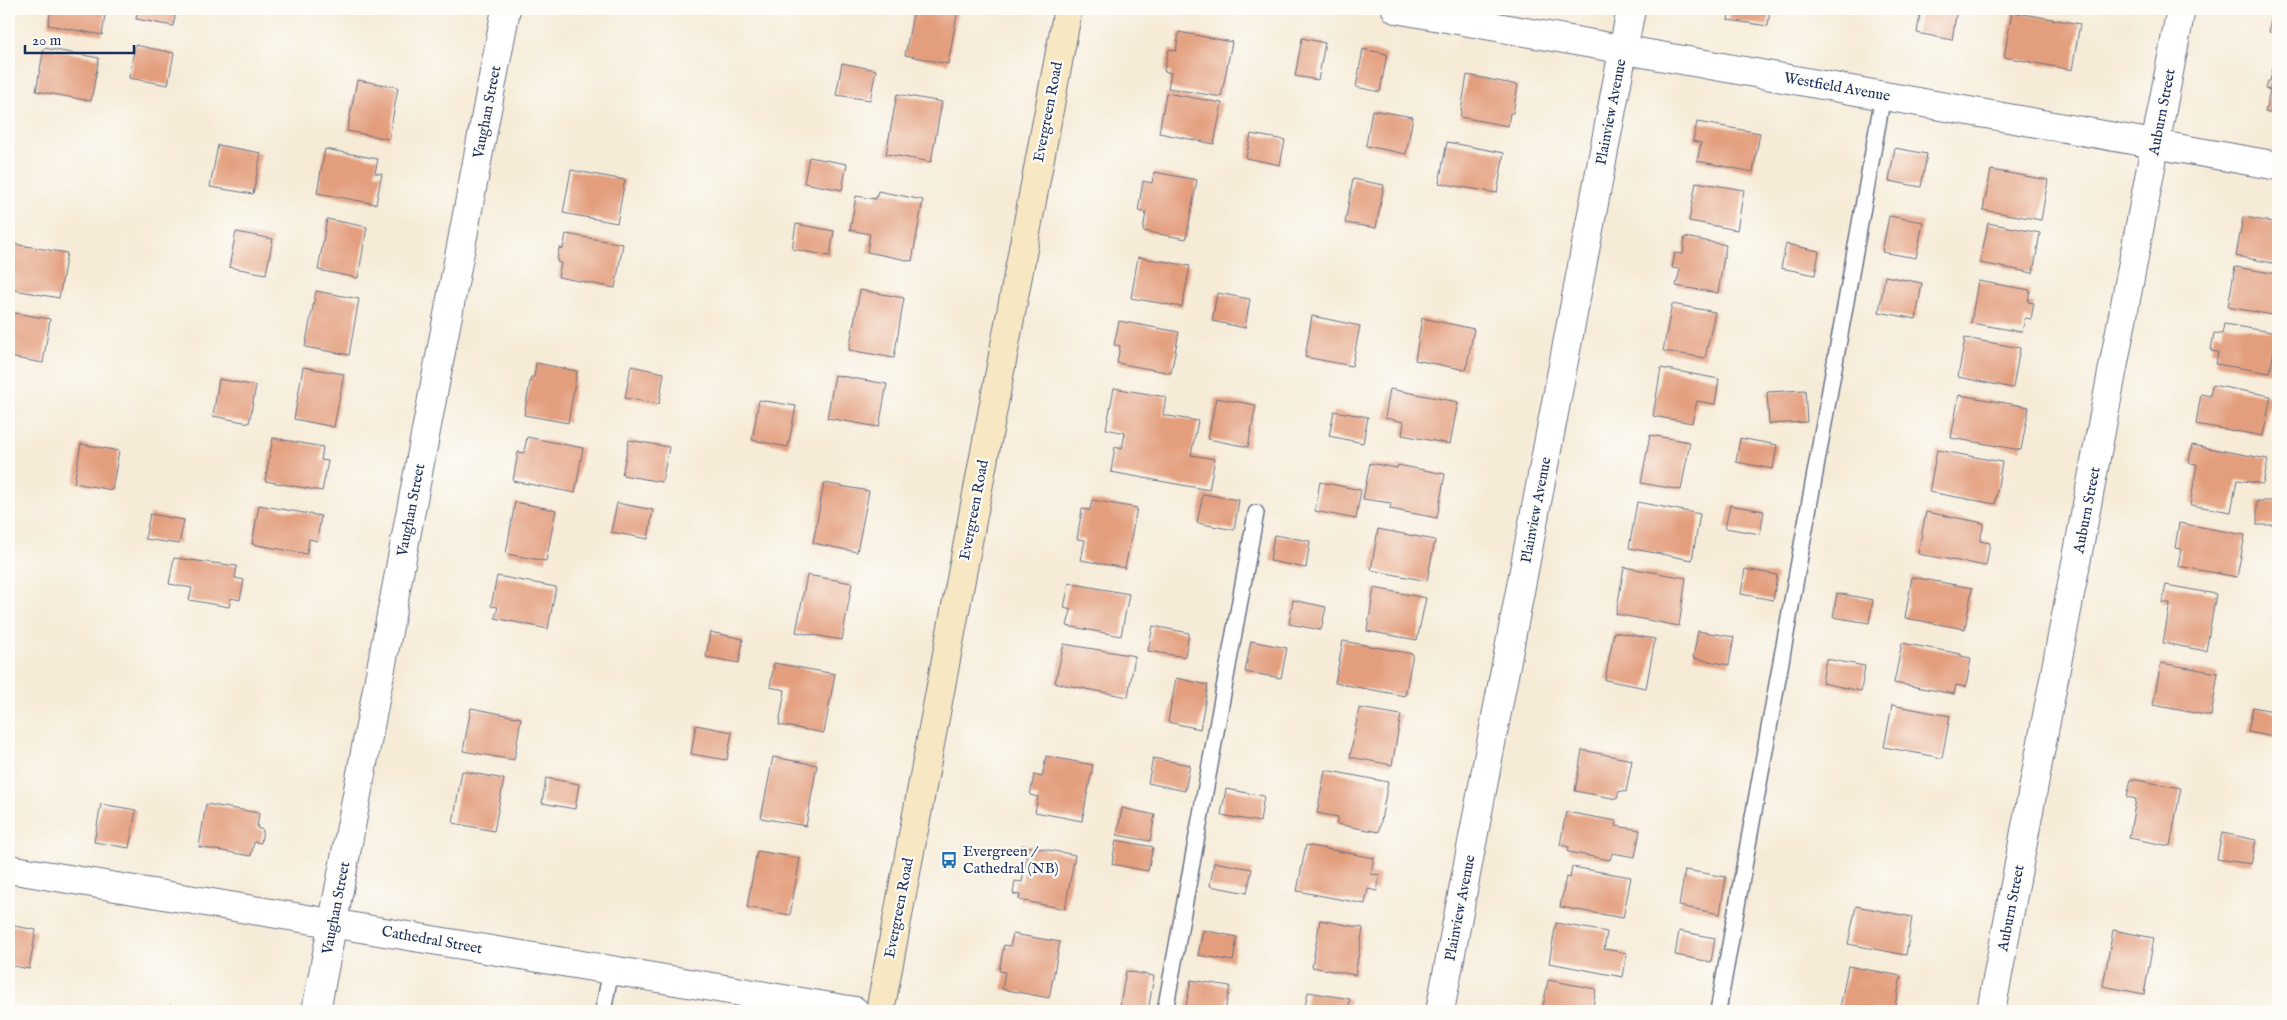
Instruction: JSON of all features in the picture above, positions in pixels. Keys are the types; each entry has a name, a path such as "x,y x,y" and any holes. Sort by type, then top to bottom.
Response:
{"street":[{"name":"Vaughan Street","path":"316,1011 506,9"},
{"name":"Evergreen Road","path":"880,1011 1068,9"},
{"name":"Westfield Avenue","path":"1396,9 2278,166"},
{"name":"Plainview Avenue","path":"1440,1011 1631,9"},
{"name":"Auburn Street","path":"1992,1011 2181,9"},
{"name":"Cathedral Street","path":"9,869 855,1011"}],"lane":[{"path":"1718,1011 1883,96"},
{"path":"1165,1011 1256,513"},
{"path":"603,1011 611,970"}],"building":[{"path":"51,9 106,9 102,35 48,25"},
{"path":"138,9 177,9 173,26 136,19"},
{"path":"914,9 958,9 948,64 905,55"},
{"path":"1730,9 1770,9 1768,26 1728,20"},
{"path":"1921,9 1957,9 1952,40 1917,33"},
{"path":"2273,9 2278,9 2278,33 2269,32"},
{"path":"2012,12 2080,24 2072,70 2004,57"},
{"path":"1179,32 1232,42 1221,97 1168,88 1171,73 1164,71 1169,49 1176,51"},
{"path":"1302,38 1325,43 1318,80 1295,76"},
{"path":"135,45 174,53 168,85 129,78"},
{"path":"44,48 99,58 91,101 36,91"},
{"path":"1363,49 1387,54 1380,92 1356,87"},
{"path":"842,63 876,70 870,100 836,95"},
{"path":"2274,63 2278,64 2278,115 2265,112 2270,90 2266,89"},
{"path":"1467,75 1518,85 1513,113 1510,113 1508,126 1460,117"},
{"path":"357,80 398,87 389,139 347,131"},
{"path":"1166,93 1222,103 1214,144 1159,133"},
{"path":"897,94 942,102 931,162 886,154"},
{"path":"1372,110 1413,117 1406,154 1366,146"},
{"path":"1697,122 1760,133 1753,172 1697,161 1701,143 1693,141"},
{"path":"1251,134 1285,140 1280,165 1246,158"},
{"path":"1447,142 1504,153 1497,193 1439,183"},
{"path":"218,145 261,153 253,194 210,187"},
{"path":"1895,148 1927,154 1921,187 1889,181"},
{"path":"325,149 378,159 375,173 382,174 376,204 317,193"},
{"path":"809,157 847,164 842,190 804,183"},
{"path":"571,170 625,180 617,223 563,213"},
{"path":"1991,170 2048,180 2041,220 1983,210"},
{"path":"1154,172 1197,180 1186,239 1143,231 1146,212 1138,211 1143,181 1152,183"},
{"path":"1353,179 1384,185 1376,228 1345,223"},
{"path":"1696,182 1744,190 1737,230 1689,221"},
{"path":"878,191 923,200 912,261 867,252 870,234 850,230 856,196 876,199"},
{"path":"1889,216 1923,222 1916,258 1882,252"},
{"path":"2243,217 2278,223 2278,264 2236,256"},
{"path":"327,219 367,227 358,278 318,270"},
{"path":"1988,223 2040,233 2033,273 1980,263"},
{"path":"796,224 834,231 830,256 792,249"},
{"path":"236,232 273,239 266,274 229,267"},
{"path":"566,234 623,244 615,288 558,277 561,263 557,262 559,248 563,249"},
{"path":"1685,237 1726,245 1718,293 1676,286 1680,269 1672,268 1675,253 1683,254"},
{"path":"14,244 67,253 59,298 9,289 9,257 12,257"},
{"path":"1786,244 1819,251 1815,275 1781,268"},
{"path":"1138,257 1190,266 1182,307 1131,298"},
{"path":"2235,267 2278,274 2278,316 2228,307"},
{"path":"1885,276 1922,283 1916,319 1879,312"},
{"path":"1978,281 2030,290 2028,302 2034,303 2031,319 2025,318 2022,332 1971,323"},
{"path":"860,290 904,298 894,358 849,350"},
{"path":"316,291 359,299 349,355 305,347"},
{"path":"1217,293 1250,299 1245,328 1212,321"},
{"path":"1672,304 1715,312 1705,358 1663,351"},
{"path":"9,312 50,319 43,363 9,357"},
{"path":"1312,316 1360,326 1352,366 1305,357"},
{"path":"1422,318 1474,329 1466,370 1415,360"},
{"path":"1119,321 1179,332 1171,373 1117,363 1120,346 1114,345"},
{"path":"2224,324 2277,333 2270,373 2216,364 2218,352 2211,351 2214,333 2222,334"},
{"path":"1965,338 2020,348 2013,388 1958,377"},
{"path":"536,363 577,371 568,423 524,415 531,377 534,377"},
{"path":"631,366 664,373 659,404 625,398"},
{"path":"303,367 344,374 334,427 294,419"},
{"path":"1661,368 1719,379 1715,404 1697,401 1692,423 1653,416"},
{"path":"835,375 887,384 879,427 827,418"},
{"path":"219,379 256,386 249,423 213,416"},
{"path":"2212,385 2271,396 2263,436 2196,424 2201,394 2210,396"},
{"path":"1114,388 1166,397 1163,415 1198,421 1191,455 1215,459 1209,490 1111,472 1115,447 1122,449 1125,433 1106,429"},
{"path":"1390,389 1458,402 1450,444 1402,435 1404,422 1385,418"},
{"path":"1805,390 1807,422 1769,424 1767,392"},
{"path":"1959,395 2029,407 2021,450 1951,438"},
{"path":"1216,398 1256,405 1248,447 1208,439"},
{"path":"759,400 796,406 788,447 752,440"},
{"path":"1334,411 1368,417 1363,443 1329,436"},
{"path":"1650,435 1690,442 1681,490 1641,483"},
{"path":"527,437 583,448 575,493 513,481 518,452 524,453"},
{"path":"273,438 323,447 321,460 328,461 322,491 265,481"},
{"path":"1740,438 1777,445 1773,469 1736,462"},
{"path":"629,440 669,447 662,482 622,475"},
{"path":"81,444 119,451 112,490 74,483"},
{"path":"2192,445 2268,459 2263,484 2237,480 2231,512 2190,505 2197,464 2189,463"},
{"path":"1937,450 2002,462 1995,504 1929,492"},
{"path":"1370,463 1397,468 1398,465 1445,474 1437,518 1390,509 1391,503 1363,499"},
{"path":"1320,482 1361,490 1356,519 1315,511"},
{"path":"824,483 869,491 857,552 813,543"},
{"path":"1203,494 1239,500 1234,530 1197,523"},
{"path":"1092,500 1137,508 1125,568 1081,560 1085,540 1077,539 1082,509 1090,510"},
{"path":"2257,501 2278,501 2278,525 2257,525"},
{"path":"515,502 556,510 546,561 506,554"},
{"path":"1637,502 1700,514 1692,560 1629,548"},
{"path":"617,503 653,510 648,539 611,532"},
{"path":"259,505 321,516 317,541 309,539 307,554 252,544"},
{"path":"1730,505 1764,511 1760,534 1725,528"},
{"path":"1926,512 1984,523 1980,541 1990,543 1986,566 1918,554"},
{"path":"150,514 184,520 179,544 145,539"},
{"path":"2179,523 2245,535 2237,577 2178,566 2181,549 2175,548"},
{"path":"1378,529 1435,540 1427,581 1371,570"},
{"path":"1274,535 1310,541 1306,568 1270,561"},
{"path":"174,558 237,566 235,578 244,580 240,600 231,598 229,607 189,600 192,588 169,584"},
{"path":"1624,567 1686,578 1679,626 1616,614"},
{"path":"1745,569 1777,575 1773,600 1741,594"},
{"path":"807,575 852,583 842,640 796,632"},
{"path":"497,576 556,587 548,629 495,618 498,607 491,606"},
{"path":"1912,577 1972,588 1965,629 1905,618"},
{"path":"1069,583 1129,594 1121,636 1067,626 1071,610 1064,608"},
{"path":"2166,585 2216,594 2206,651 2163,643 2170,603 2162,603"},
{"path":"1374,588 1426,598 1417,640 1367,631"},
{"path":"1837,593 1873,600 1869,623 1833,617"},
{"path":"1293,600 1326,607 1321,630 1289,624"},
{"path":"1153,626 1189,633 1185,657 1148,651"},
{"path":"1698,631 1734,637 1729,665 1693,658"},
{"path":"710,632 743,639 739,663 706,657"},
{"path":"1614,632 1655,639 1646,688 1605,680"},
{"path":"1251,641 1287,648 1281,678 1245,672"},
{"path":"1343,641 1413,654 1405,696 1335,683"},
{"path":"1902,643 1961,654 1961,656 1971,658 1966,687 1956,685 1954,694 1894,683"},
{"path":"1064,644 1135,656 1128,697 1055,683"},
{"path":"1826,659 1865,666 1861,691 1822,683"},
{"path":"774,663 835,674 824,733 779,725 785,690 770,687"},
{"path":"2161,663 2218,673 2211,716 2153,705"},
{"path":"1176,678 1208,685 1200,729 1168,722"},
{"path":"1892,705 1950,716 1942,758 1884,747"},
{"path":"2253,707 2278,712 2278,738 2248,732"},
{"path":"471,708 521,718 514,760 463,751"},
{"path":"1359,708 1401,715 1392,765 1350,757"},
{"path":"696,725 732,732 727,760 691,754"},
{"path":"1582,750 1632,760 1626,792 1619,791 1617,799 1575,791"},
{"path":"1046,756 1093,765 1082,821 1035,812 1038,797 1030,795 1034,775 1042,777"},
{"path":"773,757 817,765 806,826 761,818"},
{"path":"1153,758 1190,765 1185,791 1148,783"},
{"path":"1325,770 1388,782 1379,832 1336,824 1338,817 1317,813"},
{"path":"462,771 504,779 494,831 453,823"},
{"path":"546,778 579,784 575,809 542,803"},
{"path":"2131,779 2181,788 2170,846 2129,838 2136,799 2127,797"},
{"path":"1226,789 1264,796 1260,822 1221,815"},
{"path":"101,804 136,810 129,848 94,842"},
{"path":"206,804 259,813 257,828 263,830 261,843 254,842 251,856 199,847"},
{"path":"1122,808 1155,815 1150,841 1117,835"},
{"path":"1566,812 1617,821 1616,826 1640,830 1635,857 1612,853 1610,860 1568,852 1569,847 1560,845"},
{"path":"2222,833 2256,840 2251,864 2217,859"},
{"path":"1116,840 1153,847 1148,871 1112,864"},
{"path":"1022,845 1075,855 1065,909 1019,900 1020,895 1013,894 1015,881 1022,882 1027,854 1020,852"},
{"path":"1306,845 1374,858 1371,874 1380,875 1377,891 1368,889 1365,904 1297,891"},
{"path":"757,851 800,858 790,915 747,907"},
{"path":"1214,862 1252,869 1247,893 1210,886"},
{"path":"1572,867 1631,877 1623,918 1560,907 1566,877 1570,878"},
{"path":"1685,870 1726,877 1720,914 1679,906"},
{"path":"1856,906 1912,917 1906,955 1848,944"},
{"path":"1320,920 1363,928 1355,975 1312,967"},
{"path":"1556,923 1607,932 1604,949 1627,953 1623,977 1549,963"},
{"path":"9,925 36,930 29,969 9,965"},
{"path":"1203,930 1237,937 1233,961 1198,955"},
{"path":"2113,930 2154,938 2144,994 2103,986"},
{"path":"1679,931 1715,938 1711,962 1675,955"},
{"path":"1013,934 1060,942 1049,998 1002,989 1005,972 999,971 1004,945 1010,946"},
{"path":"1848,966 1901,976 1894,1011 1857,1011 1840,1008"},
{"path":"1126,971 1154,976 1148,1011 1119,1011"},
{"path":"1191,980 1230,986 1225,1011 1185,1011"},
{"path":"1548,980 1596,989 1592,1011 1542,1011"},
{"path":"1308,992 1350,999 1348,1011 1304,1011"},
{"path":"170,1005 197,1010 197,1011 169,1011"}],"place":[{"name":"Evergreen / Cathedral (NB)","path":"949,860"}]}
